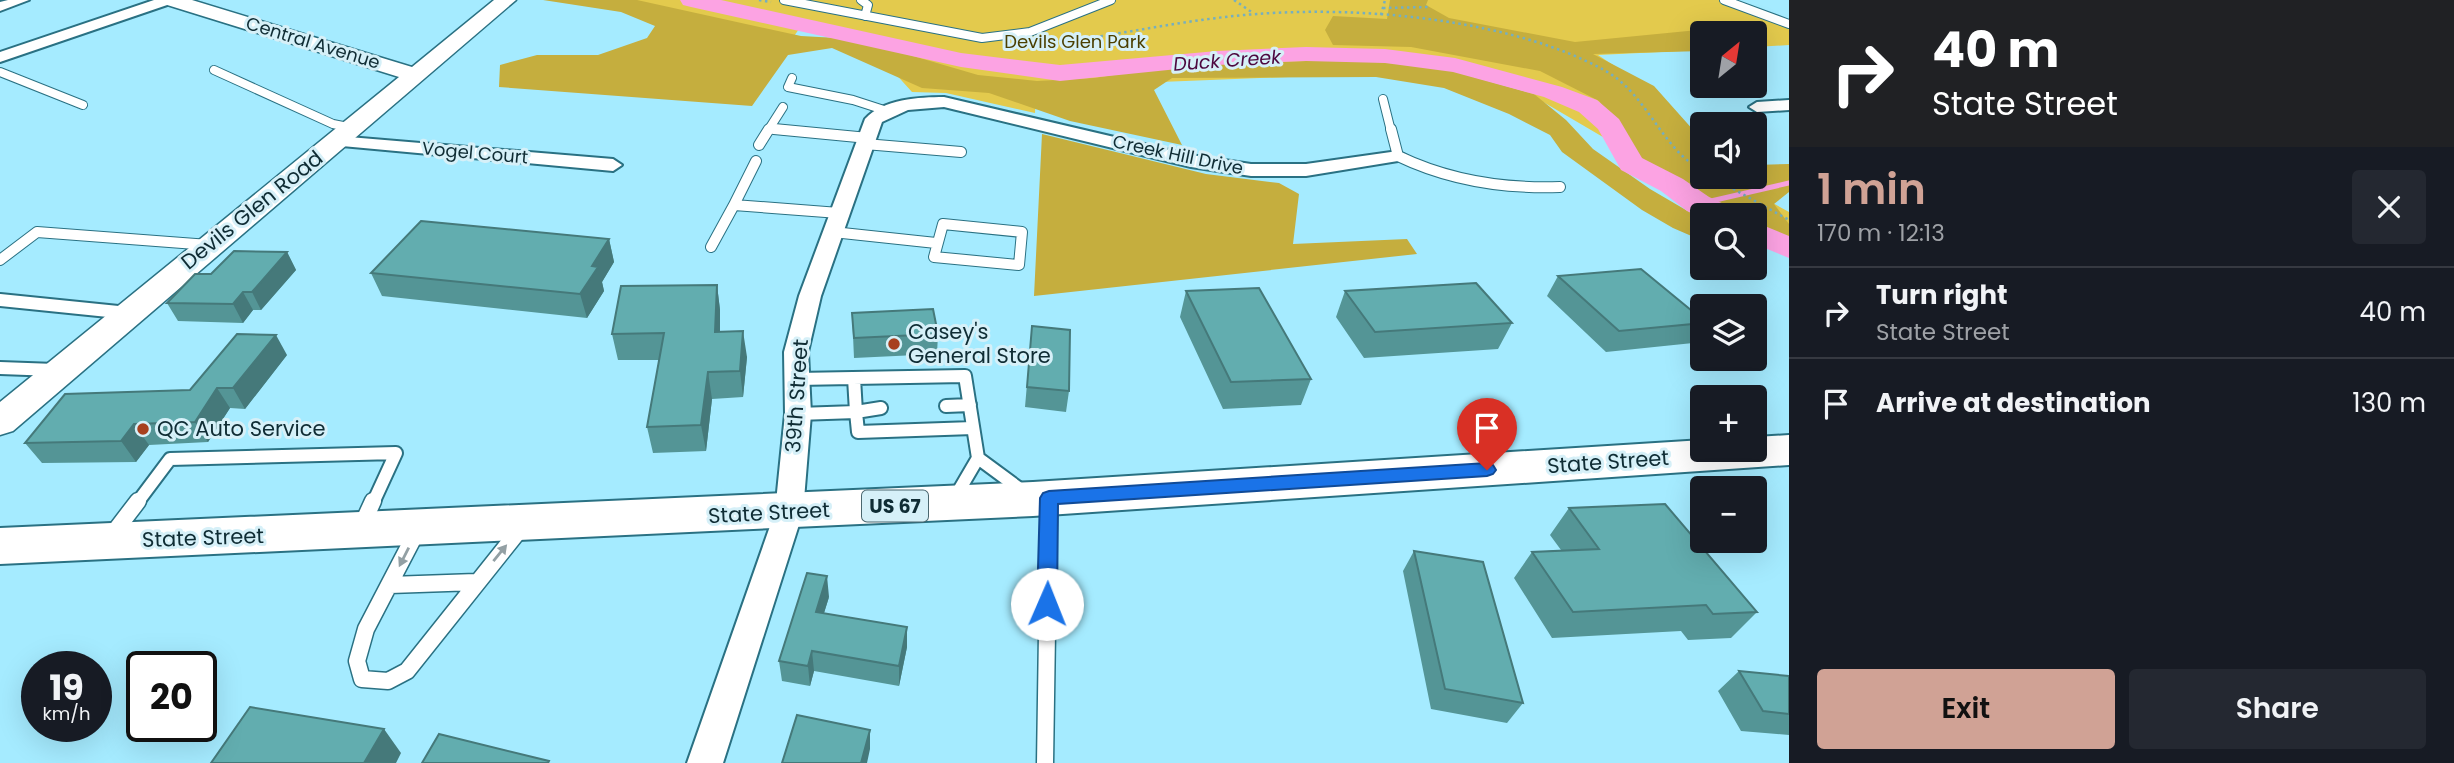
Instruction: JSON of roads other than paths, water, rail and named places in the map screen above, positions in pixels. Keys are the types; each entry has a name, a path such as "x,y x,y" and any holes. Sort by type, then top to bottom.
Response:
{"main road":[{"name":"Central Avenue","path":"169,0 416,75"},
{"name":"Devils Glen Road","path":"2,418 506,0"},
{"name":"State Street","path":"0,547 789,512 1789,450"}],"street":[{"path":"0,7 22,0"},
{"path":"0,57 169,0"},
{"name":"Creek Hill Drive","path":"887,111 922,102 944,102 1191,160 1251,170 1306,170 1398,156"},
{"path":"1757,107 1789,105"},
{"name":"39th Street","path":"705,763 789,512 798,414 796,352 810,296 874,119 887,111"},
{"name":"Vogel Court","path":"345,134 613,165"}],"lane":[{"path":"784,0 982,38 1002,38 1046,28 1074,13 1111,0"},
{"path":"861,0 868,5 864,16"},
{"path":"1724,0 1789,24"},
{"path":"214,70 333,124 345,134"},
{"path":"0,72 83,105"},
{"path":"792,78 788,87 853,100 887,111"},
{"path":"1383,99 1398,156 1442,174 1490,186 1531,189 1560,187"},
{"path":"759,145 783,107"},
{"path":"769,129 961,152"},
{"path":"711,247 756,162"},
{"path":"734,205 936,243"},
{"path":"943,224 1022,232 1019,265 934,257 936,243 943,224"},
{"path":"0,260 37,232 209,245"},
{"path":"0,300 128,313"},
{"path":"0,368 59,370"},
{"path":"797,379 965,376 978,458 952,503"},
{"path":"854,378 858,432 974,428"},
{"path":"946,406 970,405"},
{"path":"798,414 856,412 881,408"},
{"path":"106,542 170,459 396,453 359,532"},
{"path":"978,458 1041,498 1045,763"},
{"path":"418,529 363,640 357,662 362,679 388,681 407,671 523,524"},
{"path":"390,585 476,582"}],"waterway":[{"name":"Duck Creek","path":"691,0 961,60 1060,73 1217,58 1306,54 1385,56 1455,65 1553,92 1588,106 1609,125 1631,164 1672,185 1697,203"},
{"path":"1702,203 1789,183"},
{"name":"Duck Creek","path":"1767,238 1789,248"}],"place":[{"name":"Casey's General Store","path":"894,344"},
{"name":"QC Auto Service","path":"143,429"}],"park label":[{"name":"Devils Glen Park","path":"1075,42"}]}
